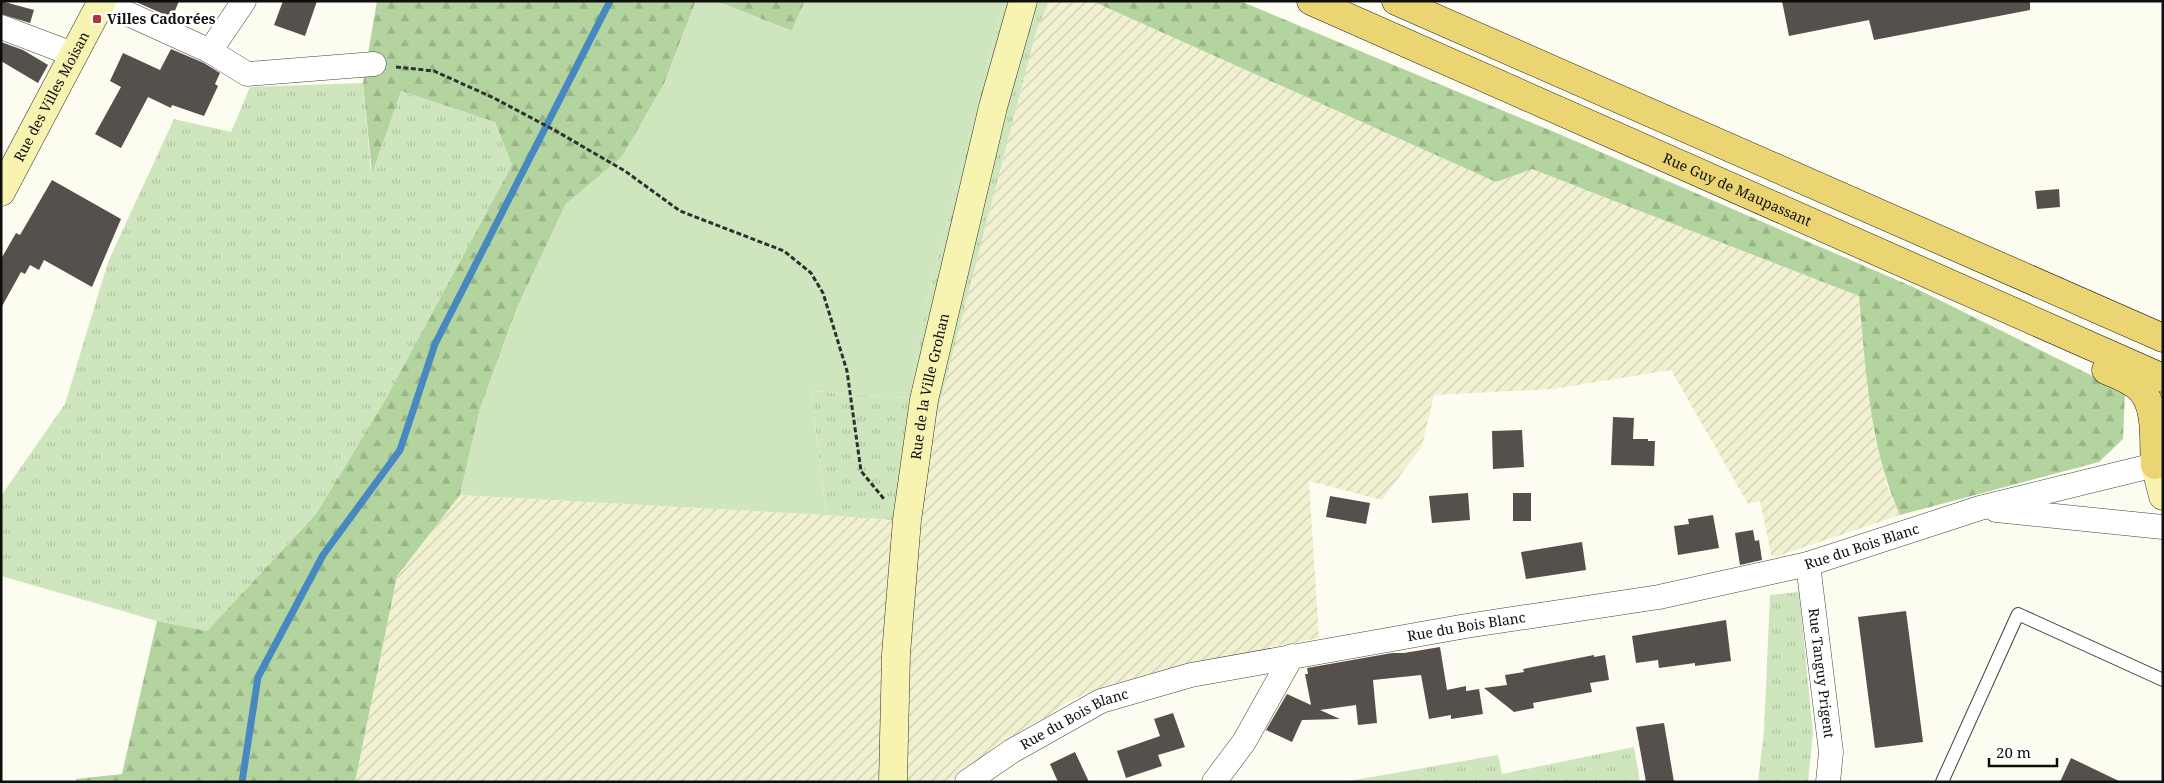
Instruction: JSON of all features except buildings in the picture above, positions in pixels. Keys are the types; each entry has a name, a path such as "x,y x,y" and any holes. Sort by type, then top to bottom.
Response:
{"main road":[{"name":"Rue Guy de Maupassant","path":"1311,1 2163,378"},
{"path":"1396,1 2163,338"},
{"path":"2013,311 2039,340 2128,380 2145,394 2153,423 2159,464"}],"street":[{"path":"210,51 244,1"},
{"name":"Rue de la Ville Grohan","path":"893,782 896,654 907,520 924,400 993,107 1023,1"},
{"path":"102,2 210,51 247,74 374,64"},
{"name":"Rue des Villes Moisan","path":"1,192 102,2"},
{"path":"1,27 75,55"},
{"path":"2159,464 2163,496"},
{"name":"Rue du Bois Blanc","path":"968,782 1012,752 1100,701 1191,675 1466,626 1659,597 1808,564 1980,508 2159,464"},
{"name":"Rue du Bois Blanc","path":"1980,508 2163,527"},
{"name":"Rue Tanguy Prigent","path":"1808,564 1831,752 1828,782"},
{"path":"1214,782 1244,742 1292,656"}],"lane":[{"path":"1942,782 2018,614 2163,680"}],"path":[{"path":"374,64 434,71 494,98 625,171 680,211 784,251 811,273 823,293 847,372 861,472 879,495 907,520"}],"green space":[{"path":"377,1 696,1 664,84 622,157 566,204 517,308 480,409 460,495 397,576 355,782 76,782 76,779 122,774 157,621 207,631 316,514 384,402 512,165 495,122 401,91 372,173 363,83"},
{"path":"696,1 716,1 791,31 805,1 1004,1 925,309 910,398 811,391 826,515 460,495 480,409 517,308 566,204 622,157 664,84"},
{"path":"716,1 805,1 792,31"},
{"path":"1004,1 1049,1 1036,32 936,418 918,522 826,515 811,391 910,398 925,309"},
{"path":"1049,1 1092,1 1496,182 1532,169 1859,296 1868,391 1875,438 1888,489 1900,515 1772,558 1760,501 1748,504 1671,370 1553,389 1434,395 1422,446 1382,500 1309,481 1319,638 1201,661 1105,686 1071,700 960,776 946,782 355,782 397,576 460,495 826,515 918,522 936,418 1036,32"},
{"path":"1092,1 1240,1 1559,134 1913,287 2125,392 2123,439 2099,462 1900,515 1881,462 1875,435 1870,407 1859,296 1532,169 1496,182"},
{"path":"363,83 371,171 401,91 495,122 512,165 384,402 316,514 207,631 157,621 1,576 1,496 65,404 108,262 174,119 231,132 250,87"},
{"path":"1799,592 1813,733 1808,782 1758,782 1764,731 1770,595"},
{"path":"1634,747 1640,782 1349,781 1498,755 1502,774"}],"waterway":[{"path":"242,782 258,677 323,555 400,450 435,344 610,1"}],"place":[{"name":"Villes Cadorées","path":"97,19"}]}
